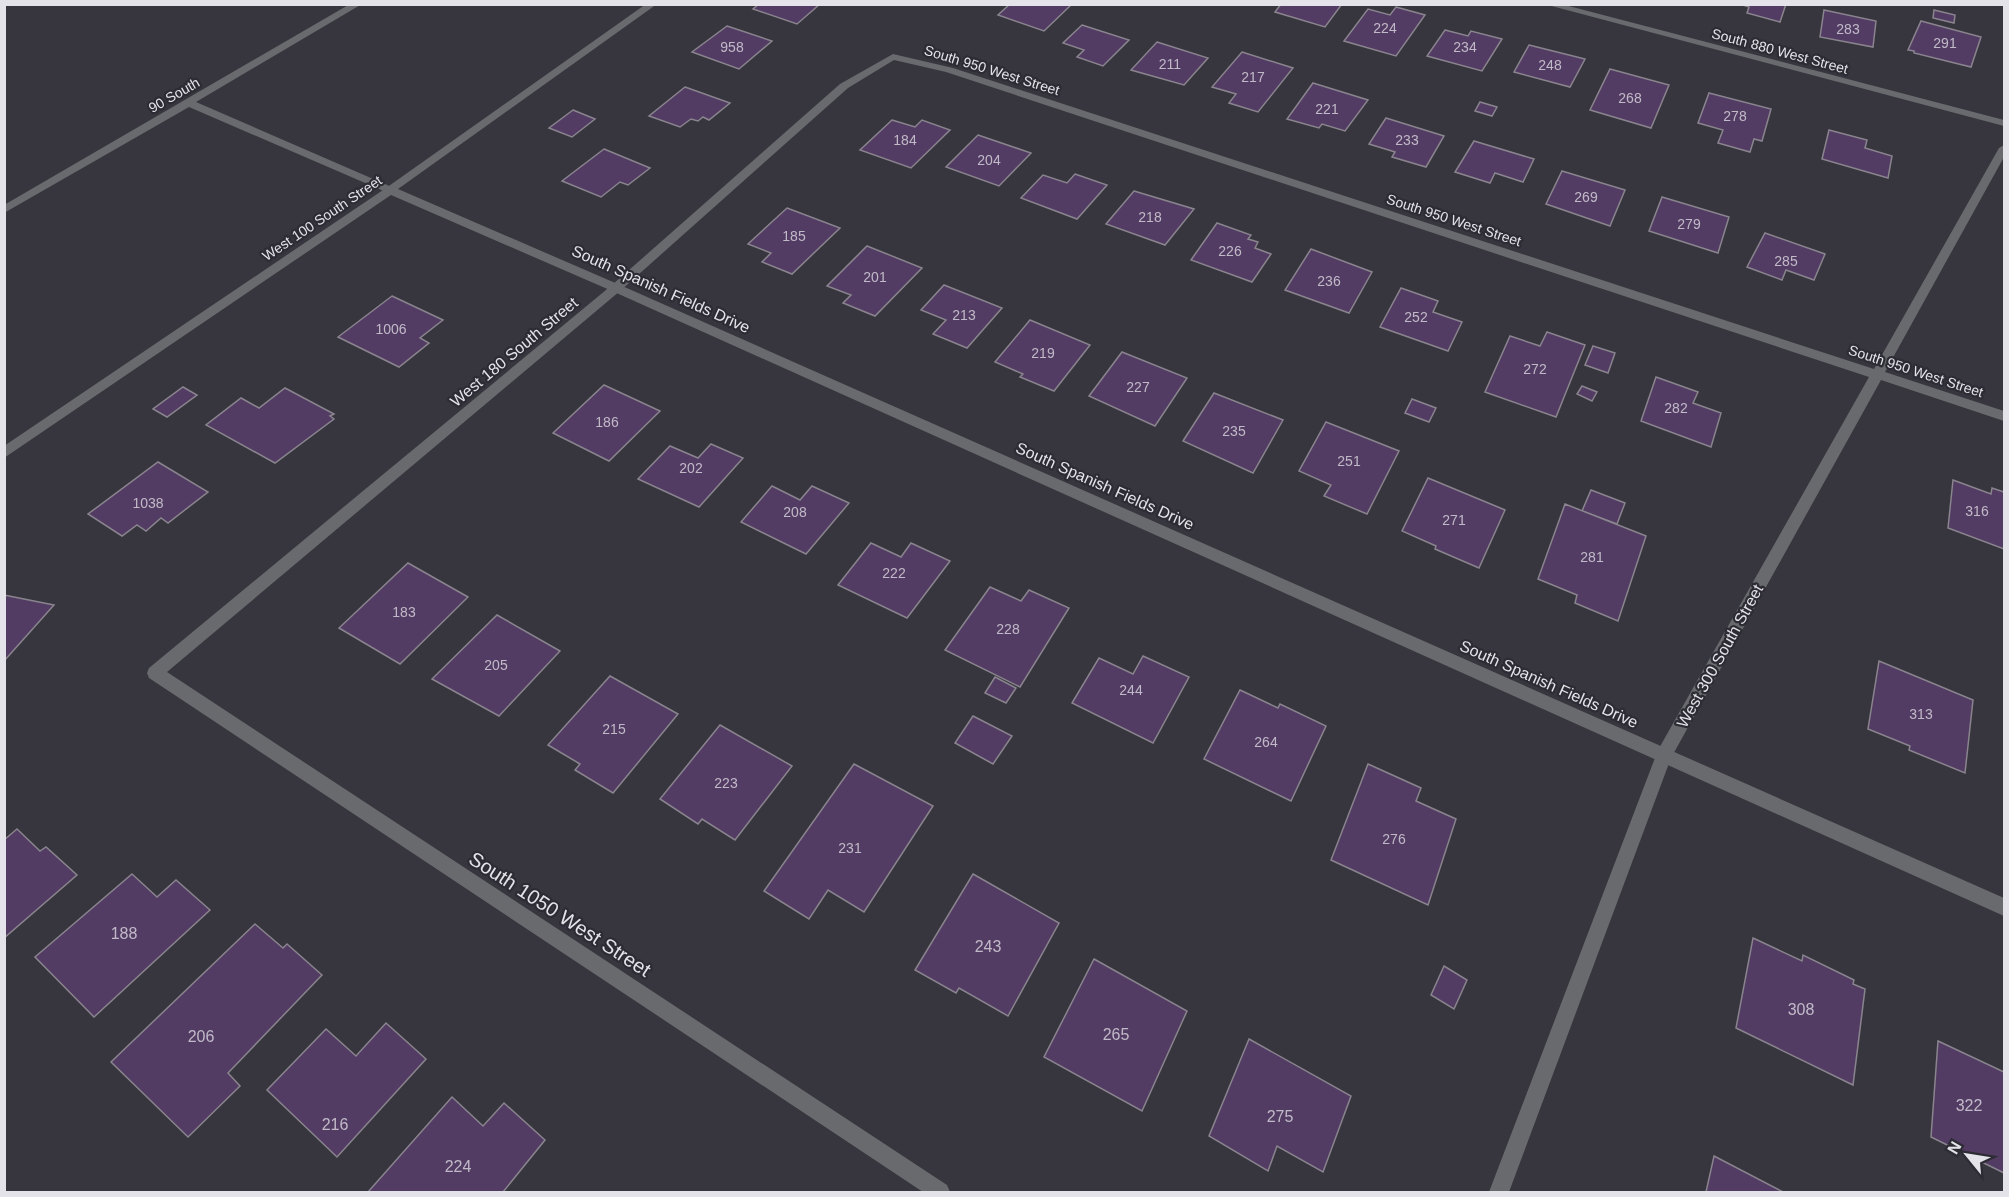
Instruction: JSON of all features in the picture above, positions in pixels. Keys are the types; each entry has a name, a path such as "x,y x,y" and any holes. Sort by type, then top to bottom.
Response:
{"street":[{"name":"90 South","path":"4,210 358,4"},
{"name":"West 100 South Street","path":"4,453 390,190 653,4"},
{"name":"South 880 West Street","path":"1548,4 2004,123"},
{"name":"West 180 South Street","path":"155,673 616,288 844,86 893,57"},
{"name":"South 950 West Street","path":"893,57 960,73 2004,416"},
{"name":"South Spanish Fields Drive","path":"189,103 616,288 2004,907"},
{"name":"West 300 South Street","path":"1499,1192 1664,755 2004,148"},
{"name":"South 1050 West Street","path":"155,673 940,1192"}],"building":[{"path":"759,4 820,4 797,24 753,9"},
{"path":"1010,4 1071,5 1044,31 998,15"},
{"path":"1281,4 1342,4 1325,27 1275,12"},
{"path":"1740,4 1786,4 1780,22 1747,13 1749,7"},
{"path":"1396,7 1425,15 1396,56 1344,41 1368,9 1390,15"},
{"path":"1824,10 1876,21 1873,47 1820,37"},
{"path":"1934,10 1955,15 1954,23 1933,18"},
{"path":"1921,21 1981,37 1971,67 1908,50"},
{"path":"1082,25 1129,40 1103,66 1077,57 1084,50 1063,43"},
{"path":"727,26 772,41 739,69 692,52"},
{"path":"1445,30 1468,36 1471,31 1502,39 1482,71 1427,56"},
{"path":"1157,42 1208,58 1184,85 1131,70"},
{"path":"1529,45 1585,59 1570,87 1514,72"},
{"path":"1242,52 1293,68 1258,112 1229,103 1236,94 1212,87"},
{"path":"1610,69 1669,85 1651,128 1590,110"},
{"path":"1313,83 1368,100 1345,131 1322,124 1319,128 1287,119"},
{"path":"685,87 730,103 709,120 703,117 698,121 691,119 680,127 649,116"},
{"path":"1709,93 1771,109 1762,141 1754,139 1750,152 1718,143 1723,130 1698,123"},
{"path":"1480,102 1497,107 1492,116 1475,111"},
{"path":"573,110 595,119 572,137 549,128"},
{"path":"1386,118 1444,136 1426,167 1392,157 1395,152 1369,144"},
{"path":"892,120 915,127 922,120 950,130 911,168 860,150"},
{"path":"1829,130 1867,140 1865,148 1892,156 1888,178 1822,159"},
{"path":"978,135 1031,153 999,186 946,167"},
{"path":"1474,141 1534,159 1523,182 1495,173 1490,183 1455,172"},
{"path":"604,149 650,168 628,185 620,182 601,197 562,181"},
{"path":"1562,171 1625,190 1610,226 1546,204"},
{"path":"1075,174 1107,185 1077,219 1021,198 1043,175 1067,183"},
{"path":"1134,191 1194,209 1165,245 1106,224"},
{"path":"1662,197 1729,217 1718,253 1649,231"},
{"path":"787,208 840,228 792,274 762,262 771,253 748,244"},
{"path":"1217,223 1251,235 1248,239 1258,242 1255,248 1271,254 1252,282 1191,260"},
{"path":"1765,233 1825,254 1814,280 1786,270 1782,280 1747,267"},
{"path":"867,246 922,268 875,316 843,303 851,295 827,286"},
{"path":"1311,249 1372,272 1349,313 1285,290"},
{"path":"944,285 1002,308 967,348 933,334 946,320 921,310"},
{"path":"1401,288 1438,301 1433,312 1462,322 1448,351 1380,327"},
{"path":"392,296 443,320 420,338 429,343 399,367 338,337"},
{"path":"1030,320 1090,345 1054,391 1020,377 1023,374 995,362"},
{"path":"1547,332 1585,345 1556,417 1485,392 1510,336 1540,346"},
{"path":"1593,346 1615,353 1608,373 1585,365"},
{"path":"1122,352 1187,378 1155,426 1089,396"},
{"path":"1656,377 1698,392 1693,403 1721,413 1711,447 1641,421"},
{"path":"604,385 660,411 609,461 553,433"},
{"path":"1582,386 1597,392 1592,401 1577,394"},
{"path":"183,387 197,395 167,417 153,409"},
{"path":"285,388 334,414 330,416 334,419 275,463 206,425 241,398 259,408"},
{"path":"1214,393 1283,420 1253,473 1183,441"},
{"path":"1412,399 1436,408 1429,422 1405,413"},
{"path":"1326,422 1399,451 1367,514 1324,496 1331,485 1299,471"},
{"path":"711,444 743,458 699,507 638,479 670,446 698,458"},
{"path":"158,462 208,492 168,523 161,518 146,531 137,525 122,536 88,514"},
{"path":"1428,478 1505,510 1479,568 1435,549 1436,546 1402,531"},
{"path":"1953,480 1991,494 1992,488 2004,492 2004,549 1948,528"},
{"path":"772,486 800,500 812,486 849,503 806,554 741,522"},
{"path":"1591,490 1625,503 1617,524 1582,511"},
{"path":"1565,504 1646,536 1618,621 1575,603 1577,595 1538,579"},
{"path":"871,543 901,557 911,543 950,561 907,618 838,585"},
{"path":"408,563 468,597 400,664 339,628"},
{"path":"990,587 1021,601 1029,590 1069,608 1020,687 945,650"},
{"path":"4,595 54,605 4,661"},
{"path":"497,615 560,651 499,716 432,679"},
{"path":"1143,656 1189,677 1153,743 1072,703 1099,658 1133,674"},
{"path":"1879,661 1973,700 1965,773 1909,750 1910,746 1868,729"},
{"path":"610,676 678,714 613,793 575,770 580,764 548,745"},
{"path":"995,677 1016,688 1006,703 985,693"},
{"path":"1240,690 1278,708 1280,704 1326,726 1291,801 1204,759"},
{"path":"973,716 1012,736 993,764 955,743"},
{"path":"720,725 792,766 735,840 702,819 698,824 660,799"},
{"path":"854,764 933,806 864,912 828,890 809,919 764,891"},
{"path":"1368,764 1421,788 1416,801 1456,819 1428,905 1331,860"},
{"path":"17,829 40,851 46,847 77,875 4,938 4,840"},
{"path":"132,874 157,897 176,880 210,910 94,1017 35,957"},
{"path":"973,874 1059,923 1008,1016 959,988 956,993 915,970"},
{"path":"255,924 283,948 287,944 322,975 228,1073 240,1086 188,1137 111,1062"},
{"path":"1753,938 1802,961 1803,955 1854,980 1853,984 1865,989 1853,1085 1736,1028"},
{"path":"1094,959 1187,1011 1142,1111 1044,1057"},
{"path":"1444,966 1467,980 1454,1009 1431,995"},
{"path":"386,1023 426,1059 337,1157 267,1090 326,1029 356,1056"},
{"path":"1249,1039 1351,1096 1323,1172 1277,1146 1268,1171 1209,1136"},
{"path":"1938,1041 2004,1072 2004,1173 1931,1137"},
{"path":"452,1097 483,1126 504,1103 545,1140 503,1192 368,1192"},
{"path":"1714,1156 1783,1192 1706,1192"}]}
